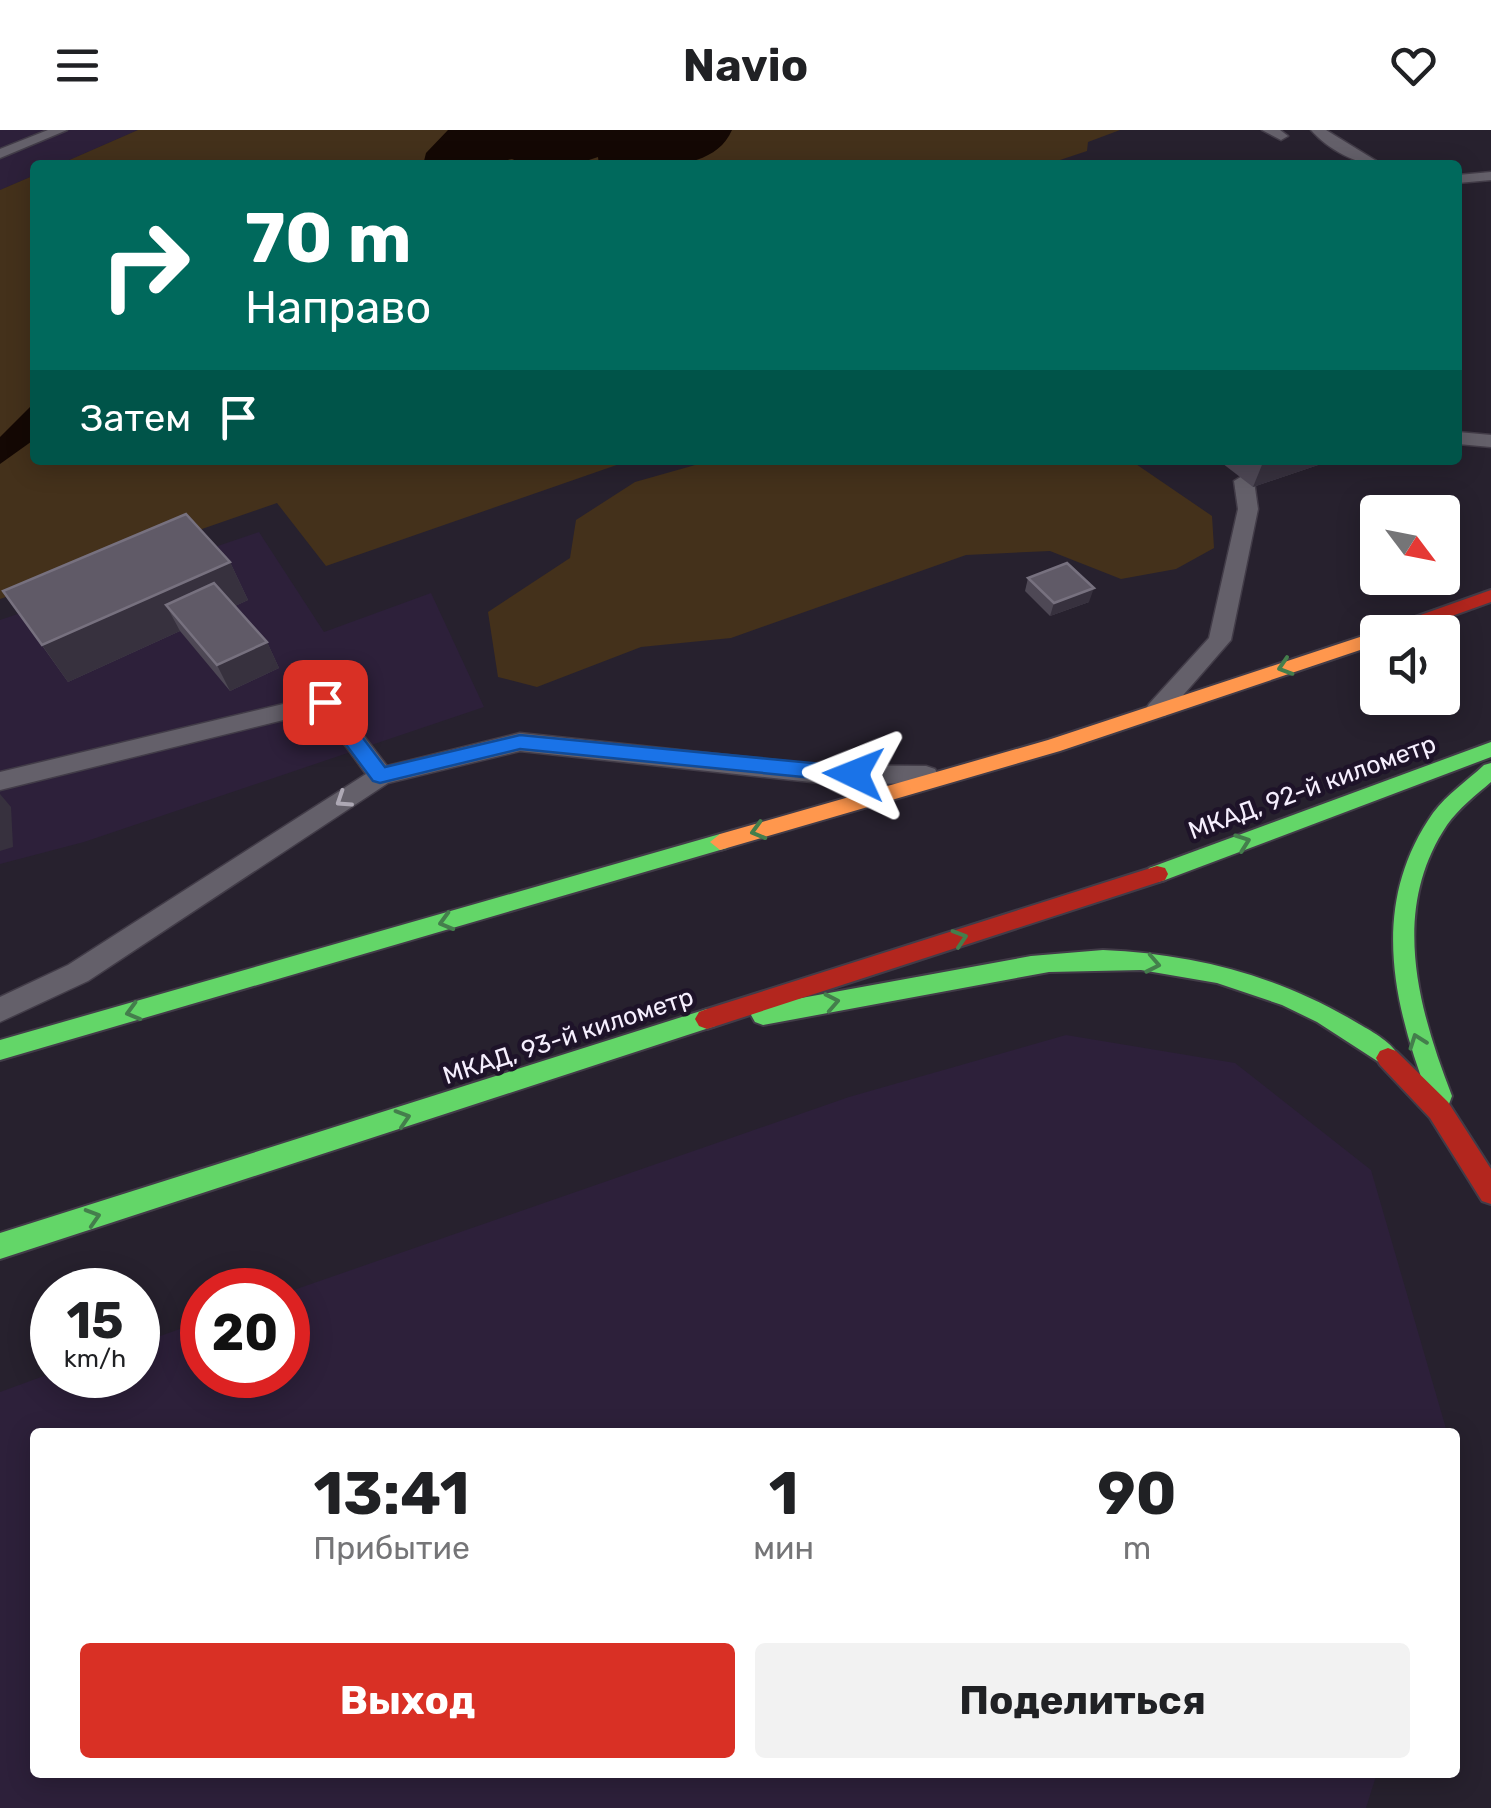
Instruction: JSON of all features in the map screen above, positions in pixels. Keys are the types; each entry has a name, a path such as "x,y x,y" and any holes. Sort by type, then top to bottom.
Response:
{"main road":[{"path":"1438,615 1491,596"},
{"path":"0,1050 1053,746 1360,642"},
{"name":"МКАД, 92-й километр","path":"1152,876 1491,749"},
{"path":"1454,1131 1413,1032 1398,963 1399,908 1414,862 1443,816 1491,770"},
{"name":"МКАД, 93-й километр","path":"0,1246 1152,876"},
{"path":"667,1033 1056,960 1134,960 1263,988 1324,1014 1382,1050 1422,1088 1491,1192"}],"lane":[{"path":"0,154 60,130"},
{"path":"1318,130 1366,160"},
{"path":"1462,180 1491,176"},
{"path":"1462,438 1491,441"},
{"path":"1156,710 1220,640 1248,509 1244,480"},
{"path":"0,781 325,702 380,776"},
{"path":"0,1010 78,972 380,776 520,742 821,774 952,775"}],"shaded area":[{"path":"0,130 138,130 69,160 30,160 30,177 0,190"},
{"path":"138,130 1120,130 1088,142 1087,151 1060,160 69,160"},
{"path":"448,130 732,130 722,145 695,160 598,157 424,160"},
{"path":"30,177 30,465 617,465 326,566 277,503 0,599 0,190"},
{"path":"30,407 30,443 0,464 0,437"},
{"path":"695,465 1137,465 1212,516 1214,548 1176,569 1121,579 1050,551 966,555 731,638 641,647 537,687 498,677 488,612 570,558 576,520 635,482"},
{"path":"259,532 324,632 431,593 484,707 84,842 0,864 0,620"},
{"path":"1066,1035 1235,1063 1371,1170 1446,1428 30,1428 30,1778 1375,1778 1366,1808 0,1808 0,1392 30,1381 30,1398 160,1398 160,1336 180,1329 180,1398 310,1398 310,1284 849,1097"}],"building":[{"path":"186,514 230,562 42,645 3,591"},
{"path":"1067,563 1094,588 1054,603 1028,578"},
{"path":"214,583 267,642 217,665 166,605"}],"traffic: fast":[{"path":"1157,874 1491,749"},
{"path":"1440,1096 1407,990 1402,955 1408,886 1421,852 1441,818 1491,770"},
{"path":"0,1050 720,842"},
{"path":"763,1015 1049,963 1085,959 1141,961 1217,974 1291,998 1358,1035 1388,1058"},
{"path":"0,1246 707,1019"}],"traffic: slow":[{"path":"720,842 1053,746 1360,643"}],"traffic: jam":[{"path":"1438,615 1491,596"},
{"path":"707,1019 1157,874"},
{"path":"1388,1058 1439,1110 1491,1192"}],"route":[{"path":"325,702 380,776 520,742 821,774 854,774"}]}
